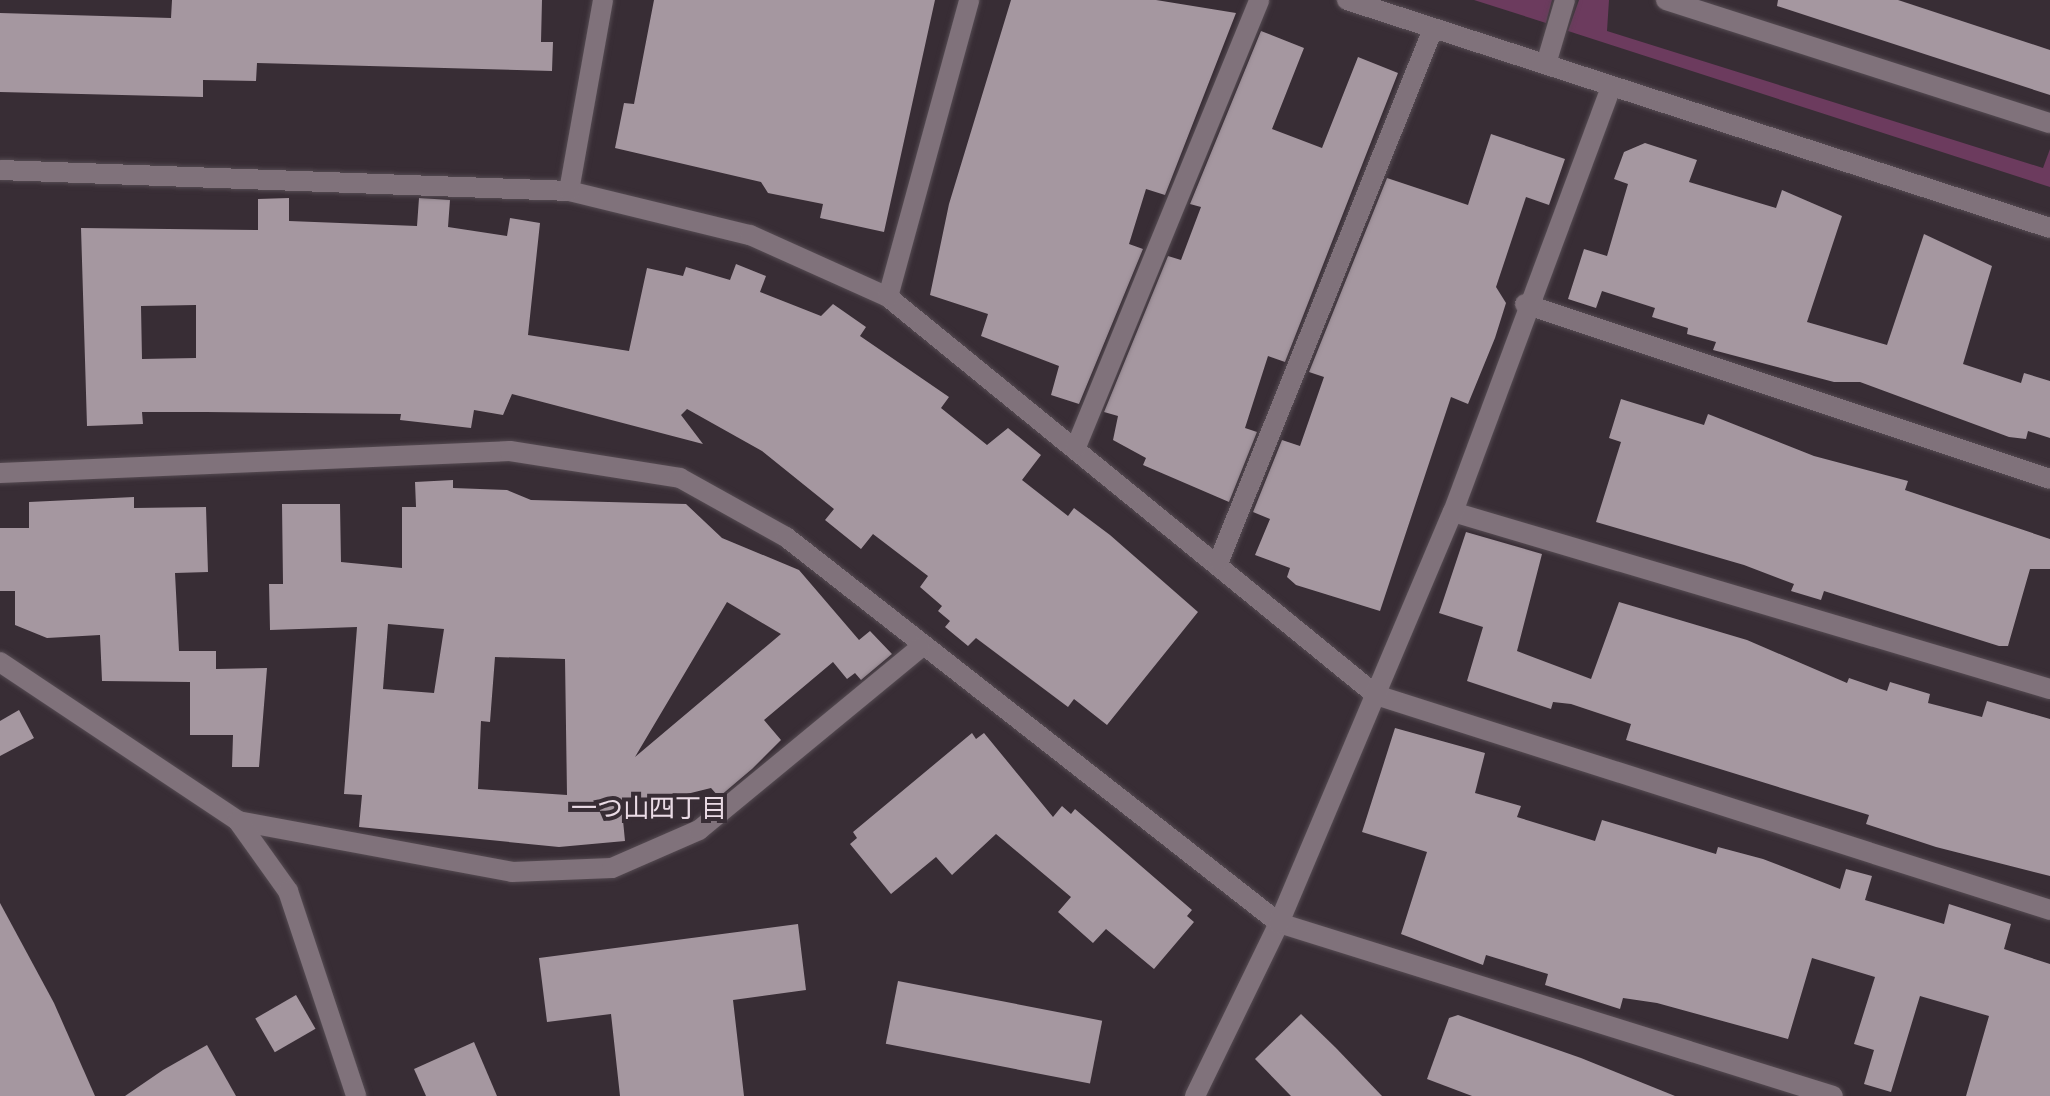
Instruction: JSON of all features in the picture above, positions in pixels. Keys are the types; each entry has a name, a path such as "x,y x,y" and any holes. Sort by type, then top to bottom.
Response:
{"street":[{"path":"569,191 603,0"},
{"path":"888,297 969,0"},
{"path":"1076,447 1259,0"},
{"path":"1347,0 2050,228"},
{"path":"1546,64 1565,0"},
{"path":"1666,0 2050,123"},
{"path":"1219,561 1433,29"},
{"path":"1195,1096 1279,923 1453,512 1525,304 1611,88"},
{"path":"0,170 569,191 750,235 888,297 1219,561 1376,695 2050,910"},
{"path":"1525,304 2050,479"},
{"path":"0,473 510,451 680,478 786,537 920,648 1279,923 1833,1096"},
{"path":"1453,512 2050,689"},
{"path":"238,821 512,872 612,868 699,830 920,648"},
{"path":"0,662 238,821 288,891 356,1096"}],"shaded area":[{"path":"1474,0 1552,0 1546,23"},
{"path":"1579,0 1609,0 1607,31 2043,168 2050,149 2050,187 1568,31"}],"building":[{"path":"172,0 542,0 541,42 553,42 552,71 257,63 256,81 203,80 203,97 0,92 0,13 171,18"},
{"path":"654,0 935,0 884,232 820,218 823,204 768,193 761,182 615,148 624,103 634,104"},
{"path":"1011,0 1156,0 1236,13 1165,195 1146,189 1129,244 1143,249 1079,404 1051,395 1059,366 981,336 988,314 930,295 949,204"},
{"path":"1778,0 1898,0 2050,50 2050,95 1777,6"},
{"path":"1261,31 1304,48 1272,129 1322,148 1358,57 1398,73 1285,362 1268,356 1245,428 1257,432 1229,502 1143,465 1146,458 1113,440 1118,416 1104,412 1168,256 1181,260 1201,207 1190,204"},
{"path":"1491,134 1565,159 1549,205 1526,197 1496,287 1506,303 1495,338 1468,404 1451,397 1380,611 1296,585 1287,577 1290,568 1255,555 1270,519 1253,512 1282,440 1300,446 1324,377 1309,372 1387,178 1468,205"},
{"path":"1645,143 1697,160 1689,182 1776,208 1782,190 1842,216 1807,322 1887,345 1924,234 1992,266 1963,364 2021,383 2024,373 2050,381 2050,438 2028,431 2026,439 2009,437 1860,382 1834,382 1713,350 1716,342 1687,334 1688,328 1652,317 1655,308 1602,291 1596,308 1568,299 1584,249 1607,256 1628,184 1614,179 1624,152"},
{"path":"289,198 289,221 417,226 419,198 450,200 448,227 507,236 510,218 540,223 528,335 629,351 647,268 683,276 686,267 730,280 736,264 766,276 760,292 821,316 833,304 866,327 860,336 949,397 941,408 987,445 1008,428 1041,455 1022,480 1068,516 1074,508 1110,535 1198,612 1107,725 1074,699 1068,707 976,638 968,646 945,627 950,621 938,611 942,606 920,587 928,576 873,534 861,549 825,520 834,509 762,451 687,409 681,415 703,444 512,394 503,415 474,410 471,428 400,420 401,414 206,412 142,412 143,424 87,426 81,228 258,230 258,199","holes":["196,305 196,358 142,359 141,306"]},
{"path":"1621,399 1704,425 1708,414 1814,456 1908,481 1905,490 2050,539 2050,569 2030,569 2008,646 1999,646 1824,591 1821,600 1791,591 1794,584 1744,565 1596,522 1621,442 1609,438"},
{"path":"453,480 453,488 507,490 531,500 686,504 722,538 799,570 859,640 870,631 892,654 861,680 855,673 847,679 833,662 764,720 781,740 752,769 719,797 711,788 622,810 625,841 559,847 359,827 362,795 344,794 357,627 270,630 269,584 283,584 282,504 340,504 341,562 402,568 402,507 416,507 415,482","holes":["727,602 781,634 635,757","388,624 444,629 434,693 383,689","495,657 565,659 567,795 478,789 481,721 490,722"]},
{"path":"134,497 134,508 206,507 208,572 175,573 179,651 216,651 216,669 267,668 259,767 232,767 233,735 190,735 190,682 102,681 100,635 47,638 15,625 15,591 0,591 0,528 29,528 29,502"},
{"path":"1466,532 1542,554 1517,651 1591,679 1619,602 1747,640 1847,683 1849,678 1887,691 1890,682 1930,694 1928,703 1982,717 1987,701 2050,719 2050,876 1936,847 1866,824 1869,815 1626,740 1631,724 1571,704 1553,702 1551,709 1467,681 1483,627 1439,613"},
{"path":"19,710 34,738 0,756 0,721"},
{"path":"1395,728 1485,753 1475,793 1521,806 1517,817 1595,841 1602,820 1716,854 1718,847 1763,859 1840,889 1846,869 1872,876 1865,900 1944,924 1949,904 2011,924 2004,949 2050,964 2050,1096 1966,1096 1989,1016 1920,996 1891,1092 1864,1084 1874,1050 1854,1044 1875,977 1812,958 1788,1039 1657,1003 1623,998 1620,1009 1545,985 1548,974 1486,955 1483,965 1401,934 1427,852 1362,832"},
{"path":"972,733 976,739 984,733 1053,817 1062,806 1071,814 1075,809 1192,910 1187,916 1194,922 1154,969 1106,929 1093,943 1058,912 1071,897 996,834 952,875 936,857 891,894 850,844 857,838 853,832"},
{"path":"0,903 54,1003 95,1096 0,1096"},
{"path":"798,924 806,990 733,1000 744,1096 620,1096 611,1014 547,1022 539,958"},
{"path":"898,981 1102,1021 1090,1084 886,1044"},
{"path":"296,995 316,1029 275,1052 255,1018"},
{"path":"1301,1014 1382,1096 1291,1096 1255,1059"},
{"path":"1458,1015 1581,1058 1675,1096 1472,1096 1427,1079 1449,1018"},
{"path":"474,1042 497,1096 426,1096 414,1069"},
{"path":"207,1045 236,1096 125,1096 163,1070"}],"district":[{"name":"一つ山四丁目","path":"649,808"}]}
